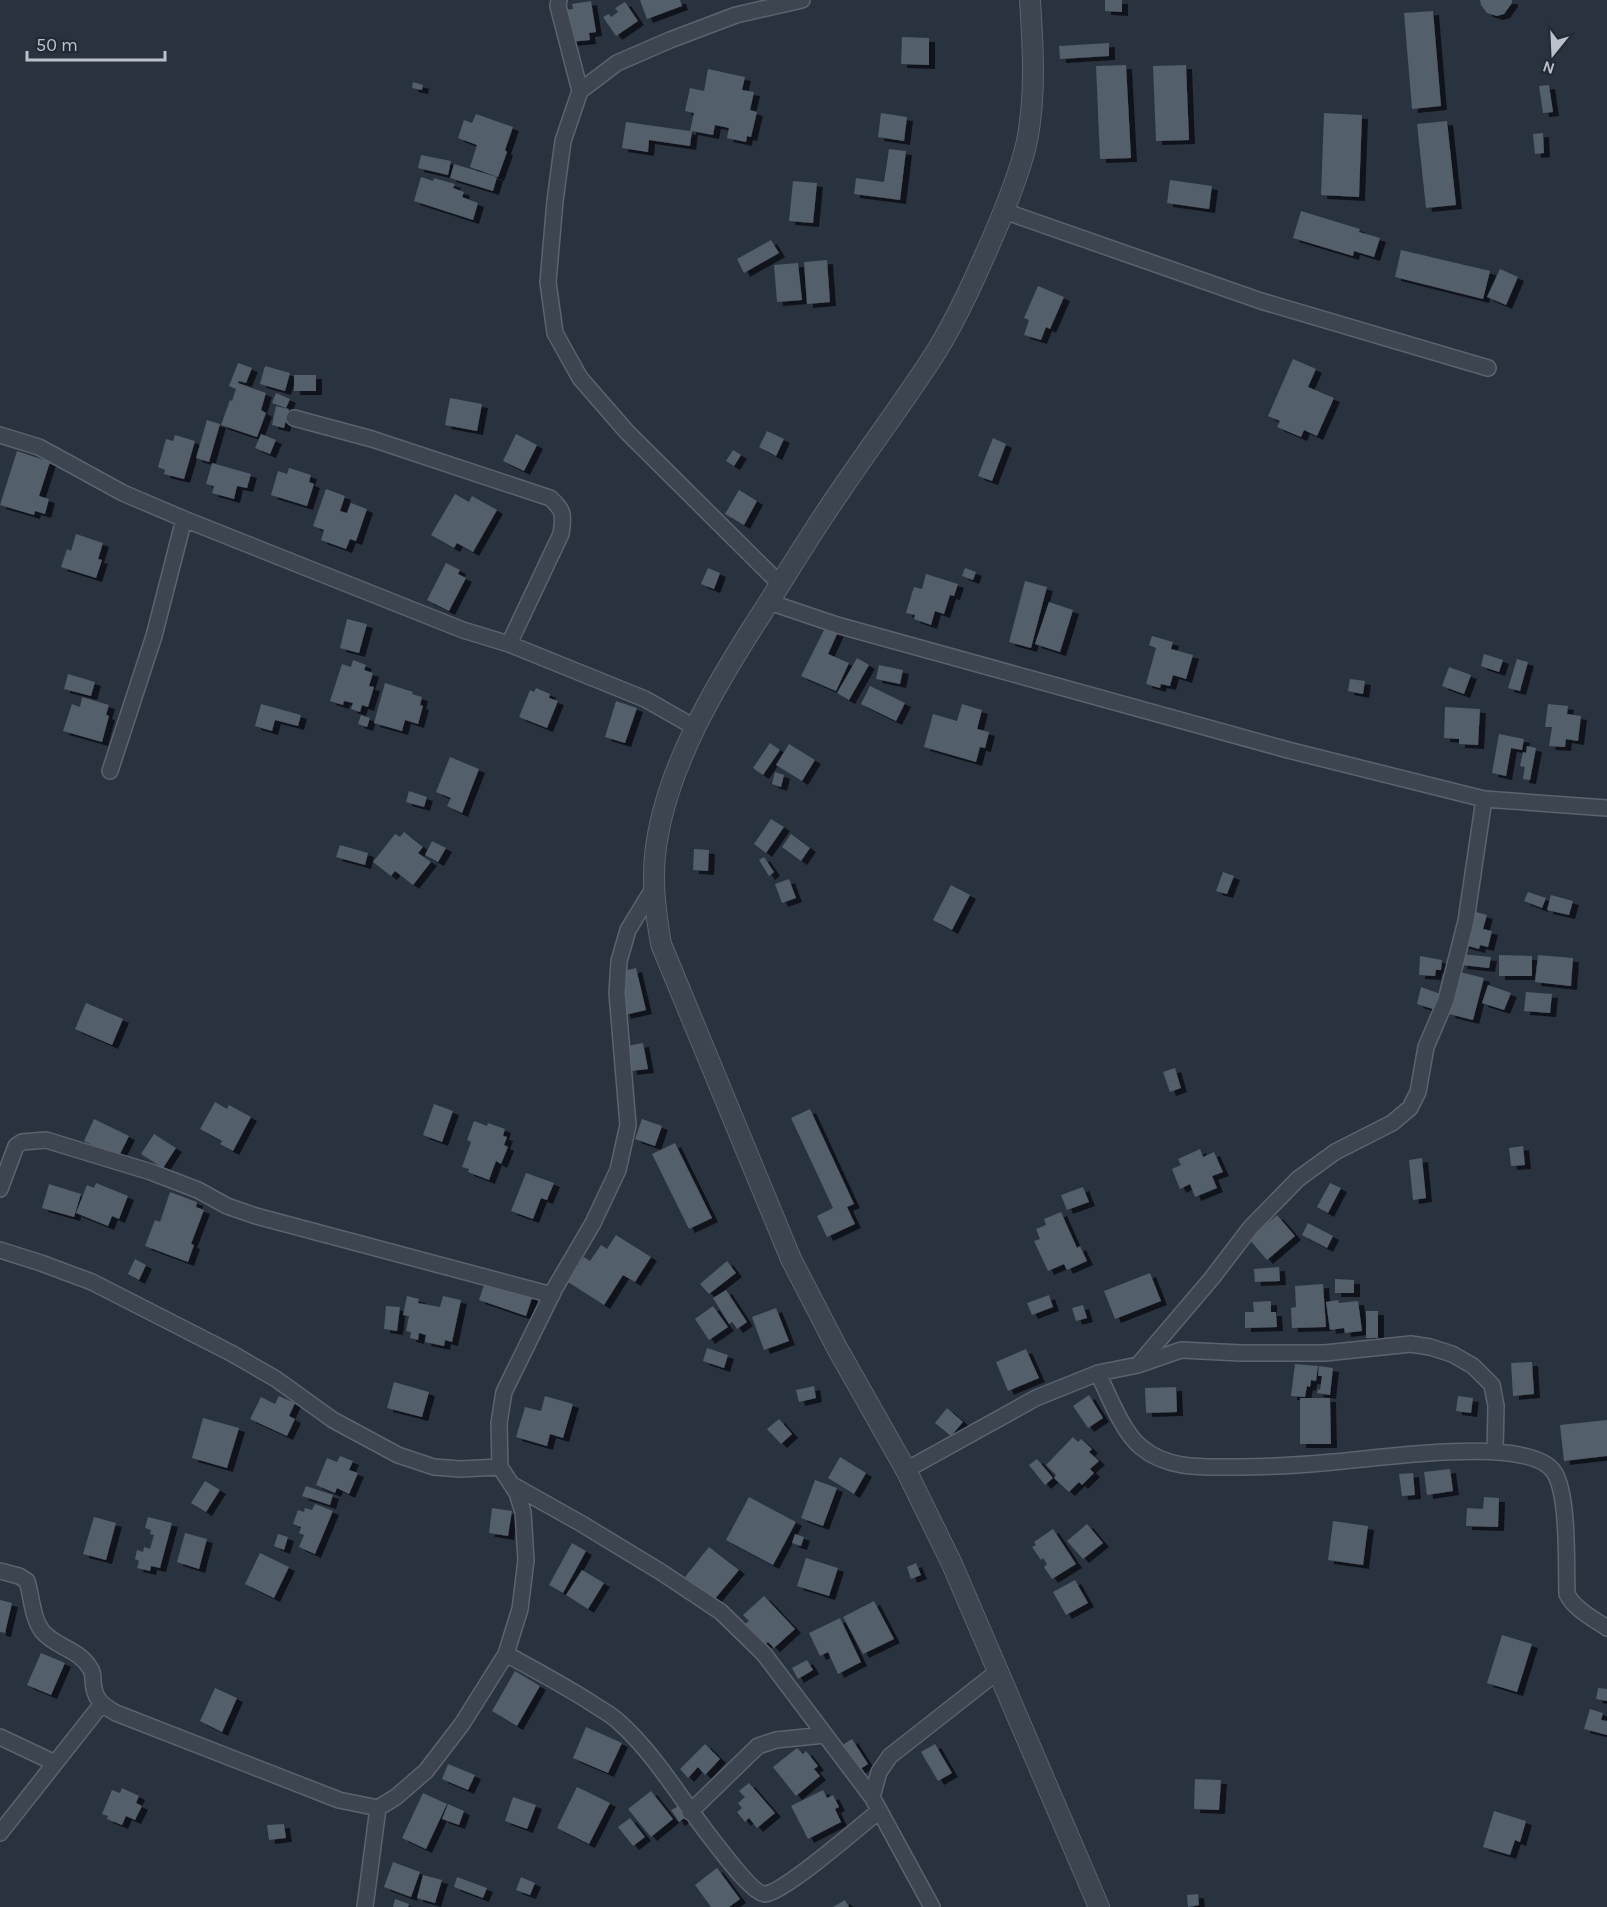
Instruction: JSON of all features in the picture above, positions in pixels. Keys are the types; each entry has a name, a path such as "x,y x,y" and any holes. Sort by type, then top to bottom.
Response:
{"street":[{"path":"559,0 558,6 580,91 563,141 555,201 548,282 555,333 580,378 627,432 779,583"},
{"path":"580,91 617,63 670,40 736,15 802,0"},
{"path":"1030,0 1033,94 1027,142 1004,211 967,296 937,350 805,542 730,662 696,728 674,778 663,812 655,853 653,889 661,944 792,1258 837,1348 906,1470 970,1604 1099,1907"},
{"path":"1004,211 1261,301 1488,368"},
{"path":"294,418 372,439 539,494 550,498 560,507 563,518 561,534 509,644"},
{"path":"0,435 39,447 123,493 184,519 463,630 509,644 645,699 696,728"},
{"path":"110,771 154,636 184,519"},
{"path":"769,602 883,638 1288,750 1484,799 1607,808"},
{"path":"1138,1365 1212,1278 1251,1227 1298,1179 1335,1152 1392,1123 1410,1108 1418,1092 1426,1047 1446,1000 1466,921 1484,799"},
{"path":"0,1571 20,1576 27,1581 36,1620 41,1629 48,1637 85,1660 92,1671 93,1690 101,1705 339,1800 378,1808 396,1797 426,1772 462,1724 506,1654 520,1609 526,1560 523,1512 517,1493 500,1467 499,1423 504,1392 552,1295 593,1223 618,1170 628,1125 617,993 619,961 628,930 653,889"},
{"path":"0,1189 16,1146 22,1142 46,1140 151,1172 198,1190 227,1206 256,1216 552,1295"},
{"path":"0,1251 92,1282 231,1353 276,1379 333,1420 398,1455 434,1467 460,1469 500,1467"},
{"path":"906,1470 1036,1398 1098,1373 1138,1365 1181,1350 1325,1353 1412,1344 1452,1354 1473,1366 1492,1385 1496,1406 1495,1451"},
{"path":"1098,1373 1116,1412 1140,1446 1158,1458 1189,1467 1254,1467 1402,1455 1495,1451 1532,1457 1546,1464 1554,1472 1563,1501 1569,1600 1607,1628"},
{"path":"512,1484 592,1530 721,1612 764,1653 872,1797 932,1907"},
{"path":"506,1654 618,1720 644,1746 690,1812 759,1893 766,1894 775,1891 805,1871 879,1811"},
{"path":"872,1797 879,1772 890,1756 997,1671"},
{"path":"0,1833 101,1705"},
{"path":"690,1812 758,1746 776,1740 825,1735"},
{"path":"0,1737 55,1763"},
{"path":"365,1907 378,1808"}],"building":[{"path":"640,0 680,0 682,6 647,19"},
{"path":"1105,0 1122,0 1122,12 1105,11"},
{"path":"1480,0 1512,0 1512,3 1504,14 1497,16 1487,13"},
{"path":"591,1 596,32 589,33 590,40 570,42 565,10 573,9 572,4"},
{"path":"625,2 638,21 616,36 603,17 609,14 611,17 618,12 615,8"},
{"path":"1433,11 1441,106 1412,109 1404,13"},
{"path":"902,37 929,38 929,65 901,64"},
{"path":"1109,43 1109,56 1060,59 1059,46"},
{"path":"1126,65 1131,158 1100,159 1096,66"},
{"path":"1186,65 1189,140 1156,141 1153,66"},
{"path":"708,69 745,77 742,90 754,92 750,110 757,112 751,137 747,136 746,142 727,138 729,128 715,125 713,135 692,131 690,146 649,140 648,152 622,148 626,122 690,131 694,113 685,111 690,88 704,91"},
{"path":"413,82 423,85 422,90 412,88"},
{"path":"1549,85 1553,112 1543,113 1539,86"},
{"path":"881,113 907,117 904,141 878,137"},
{"path":"1324,113 1362,115 1359,197 1321,195"},
{"path":"476,114 513,127 498,177 470,167 477,145 458,138 464,120 472,123"},
{"path":"1447,121 1456,205 1426,208 1417,124"},
{"path":"1543,133 1544,153 1535,154 1533,134"},
{"path":"889,149 906,151 900,200 854,194 856,178 884,182"},
{"path":"421,155 451,161 448,175 418,168"},
{"path":"454,164 497,177 493,191 450,178"},
{"path":"421,177 455,184 453,188 464,192 462,197 478,203 473,220 414,201"},
{"path":"1170,180 1212,186 1209,209 1167,203"},
{"path":"793,181 817,183 813,223 789,221"},
{"path":"1301,211 1360,229 1359,232 1380,238 1374,257 1354,251 1353,256 1293,238"},
{"path":"771,240 779,253 744,273 737,259"},
{"path":"1401,250 1490,271 1483,299 1395,277"},
{"path":"827,260 830,302 807,304 804,262"},
{"path":"798,263 802,300 777,302 774,265"},
{"path":"1500,269 1518,277 1506,305 1487,297"},
{"path":"1038,286 1064,297 1050,329 1046,327 1041,340 1024,335 1029,320 1024,318"},
{"path":"1293,359 1316,369 1308,387 1334,398 1317,436 1304,430 1301,437 1277,427 1280,421 1268,416"},
{"path":"238,363 252,368 246,383 239,381 238,383 266,393 261,410 266,413 257,437 221,425 236,389 229,386"},
{"path":"265,366 290,373 285,391 260,384"},
{"path":"294,375 316,375 316,391 294,391"},
{"path":"276,393 290,399 286,408 272,403"},
{"path":"450,398 482,404 477,431 445,425"},
{"path":"276,406 289,409 284,428 272,425"},
{"path":"207,420 220,424 209,462 196,458"},
{"path":"767,431 784,439 776,456 759,447"},
{"path":"261,434 276,440 270,454 255,448"},
{"path":"516,434 537,445 524,471 503,461"},
{"path":"175,435 195,441 184,479 164,474 165,470 158,467 166,439 173,441"},
{"path":"993,438 1006,444 992,481 978,476"},
{"path":"733,450 741,455 734,466 726,461"},
{"path":"17,451 50,462 39,496 49,499 45,514 35,511 34,515 0,505"},
{"path":"212,463 251,474 247,488 237,486 234,499 212,493 214,486 206,484"},
{"path":"289,468 311,475 309,482 314,484 307,506 271,495 278,471 287,474"},
{"path":"326,489 345,496 340,511 347,513 351,503 367,509 356,541 350,539 346,549 321,540 324,530 313,526"},
{"path":"739,490 757,501 744,525 725,514"},
{"path":"455,494 469,502 472,496 497,510 473,552 457,543 454,548 431,535"},
{"path":"76,534 103,543 98,559 102,560 96,578 61,567 67,549 71,551"},
{"path":"446,563 460,570 458,574 466,578 449,611 427,600"},
{"path":"708,568 720,573 714,589 701,584"},
{"path":"965,568 976,572 973,580 962,576"},
{"path":"926,574 958,584 954,596 950,595 944,614 935,611 931,625 914,619 915,615 906,613 914,587 922,589"},
{"path":"1025,581 1047,587 1031,648 1009,642"},
{"path":"1049,602 1073,610 1060,652 1035,644"},
{"path":"347,619 367,624 359,653 340,648"},
{"path":"826,626 838,632 828,654 849,663 836,691 801,676"},
{"path":"1152,636 1173,642 1171,649 1193,655 1186,679 1173,675 1170,686 1161,684 1160,688 1146,684 1156,648 1149,645"},
{"path":"1484,654 1503,660 1499,672 1481,666"},
{"path":"857,658 869,665 849,700 837,693"},
{"path":"1517,659 1528,662 1520,691 1508,688"},
{"path":"353,660 366,665 364,670 373,673 369,686 374,687 368,707 362,705 360,712 351,709 353,703 344,701 343,705 330,701 342,664 351,667"},
{"path":"879,665 903,670 900,684 876,679"},
{"path":"1449,667 1471,675 1464,694 1442,686"},
{"path":"68,674 95,682 91,696 64,689"},
{"path":"1350,679 1365,681 1363,694 1348,691"},
{"path":"385,683 422,697 420,705 423,706 418,724 405,720 402,731 374,723"},
{"path":"870,686 905,703 896,721 861,704"},
{"path":"536,688 550,694 549,698 558,701 547,728 519,717 530,690 534,692"},
{"path":"82,697 109,705 106,715 109,716 102,742 63,731 72,704 80,707"},
{"path":"616,701 637,708 625,743 605,737"},
{"path":"261,704 301,715 298,726 275,720 272,731 255,726"},
{"path":"962,704 982,710 977,729 989,732 985,748 980,747 976,762 924,747 933,714 957,721"},
{"path":"1548,704 1568,706 1567,714 1581,716 1578,741 1566,739 1565,747 1549,746 1552,727 1545,727"},
{"path":"1445,707 1480,709 1478,745 1459,744 1459,739 1444,738"},
{"path":"361,715 370,718 367,727 358,724"},
{"path":"1499,734 1524,739 1522,750 1511,748 1506,776 1492,773"},
{"path":"770,743 780,750 763,775 753,768"},
{"path":"789,744 815,760 802,781 776,765"},
{"path":"1527,746 1536,748 1530,780 1523,779 1525,767 1520,766"},
{"path":"450,757 479,769 462,813 447,806 451,798 436,792"},
{"path":"775,772 784,775 781,787 772,784"},
{"path":"409,791 427,797 424,807 406,802"},
{"path":"771,819 784,827 766,853 754,844"},
{"path":"404,832 423,847 418,853 431,862 413,885 395,871 391,876 373,862 395,834 400,837"},
{"path":"791,834 810,848 801,861 782,847"},
{"path":"432,841 446,848 438,862 425,855"},
{"path":"340,845 368,853 365,865 336,857"},
{"path":"694,849 709,850 708,871 693,870"},
{"path":"764,857 774,872 769,876 759,860"},
{"path":"1223,872 1234,876 1227,894 1216,891"},
{"path":"789,879 796,898 782,903 775,884"},
{"path":"951,885 970,895 952,930 933,920"},
{"path":"1528,892 1546,898 1542,908 1524,901"},
{"path":"1551,895 1573,901 1569,915 1547,910"},
{"path":"1469,910 1487,915 1483,929 1492,931 1488,947 1480,945 1479,949 1461,944"},
{"path":"1462,954 1491,957 1489,968 1461,965"},
{"path":"1499,955 1532,956 1532,976 1499,976"},
{"path":"1538,955 1573,958 1571,986 1535,982"},
{"path":"1420,956 1442,960 1441,970 1436,970 1435,976 1419,975"},
{"path":"636,968 646,1010 625,1015 615,973"},
{"path":"1460,972 1484,978 1473,1020 1449,1014"},
{"path":"1488,985 1511,993 1504,1010 1482,1003"},
{"path":"1421,987 1443,995 1440,1003 1436,1002 1433,1009 1417,1004"},
{"path":"1526,992 1552,994 1550,1013 1524,1011"},
{"path":"86,1003 123,1019 112,1045 75,1029"},
{"path":"643,1043 648,1069 631,1071 626,1046"},
{"path":"1175,1068 1181,1088 1170,1092 1163,1072"},
{"path":"215,1102 227,1109 229,1105 251,1117 233,1151 220,1144 222,1141 200,1129"},
{"path":"434,1104 453,1111 442,1142 423,1135"},
{"path":"810,1109 854,1204 847,1207 855,1224 827,1237 817,1216 833,1208 791,1118"},
{"path":"94,1119 129,1136 118,1158 84,1141"},
{"path":"642,1119 662,1126 655,1146 635,1139"},
{"path":"474,1121 505,1129 503,1136 507,1137 504,1145 508,1147 501,1164 496,1161 489,1180 468,1172 469,1169 462,1167 471,1142 467,1140"},
{"path":"154,1134 176,1148 163,1168 141,1154"},
{"path":"675,1143 712,1218 689,1229 652,1154"},
{"path":"1523,1146 1525,1165 1511,1166 1509,1148"},
{"path":"1200,1149 1203,1157 1214,1152 1223,1172 1212,1176 1217,1188 1195,1197 1190,1184 1180,1189 1172,1169 1181,1165 1178,1159"},
{"path":"1422,1158 1426,1198 1413,1200 1409,1160"},
{"path":"526,1173 554,1183 547,1200 541,1198 533,1219 511,1211"},
{"path":"96,1183 128,1196 119,1219 112,1216 108,1226 76,1213 87,1185 94,1188"},
{"path":"1330,1183 1341,1188 1328,1213 1317,1207"},
{"path":"49,1184 81,1194 74,1217 42,1208"},
{"path":"1083,1187 1089,1202 1067,1210 1061,1195"},
{"path":"170,1192 197,1202 196,1207 204,1210 191,1244 194,1245 188,1262 145,1246 155,1220 160,1222"},
{"path":"1061,1212 1077,1248 1080,1246 1087,1261 1067,1270 1064,1264 1048,1271 1034,1241 1040,1239 1036,1229 1046,1225 1044,1219"},
{"path":"1277,1215 1295,1236 1267,1260 1249,1239"},
{"path":"1308,1223 1333,1236 1327,1248 1302,1235"},
{"path":"616,1235 651,1257 635,1282 623,1275 604,1305 568,1282 584,1257 590,1261 601,1245 607,1249"},
{"path":"135,1259 146,1265 139,1280 128,1274"},
{"path":"727,1261 736,1273 709,1294 700,1284"},
{"path":"1279,1267 1280,1281 1255,1282 1254,1269"},
{"path":"1150,1273 1161,1301 1115,1319 1104,1291"},
{"path":"486,1279 533,1295 526,1316 479,1300"},
{"path":"1335,1279 1354,1280 1354,1293 1335,1293"},
{"path":"1323,1284 1326,1327 1292,1328 1291,1308 1296,1307 1295,1286"},
{"path":"726,1290 747,1322 737,1329 732,1322 729,1324 713,1298"},
{"path":"1049,1295 1053,1307 1032,1315 1027,1303"},
{"path":"407,1296 419,1299 418,1303 440,1307 443,1296 461,1300 452,1342 445,1340 444,1346 425,1342 426,1335 419,1333 418,1340 410,1338 411,1332 406,1331 409,1316 403,1315"},
{"path":"1338,1300 1339,1303 1358,1301 1362,1331 1345,1333 1344,1328 1330,1330 1326,1302"},
{"path":"1271,1301 1271,1312 1276,1312 1277,1327 1245,1328 1245,1312 1254,1312 1253,1302"},
{"path":"1083,1305 1087,1318 1076,1321 1072,1308"},
{"path":"386,1306 400,1307 397,1331 384,1329"},
{"path":"713,1306 728,1327 709,1340 695,1319"},
{"path":"776,1308 789,1341 764,1350 752,1317"},
{"path":"1366,1311 1378,1311 1378,1338 1366,1338"},
{"path":"707,1348 728,1355 724,1368 703,1361"},
{"path":"1026,1349 1039,1378 1008,1391 996,1362"},
{"path":"1532,1362 1534,1394 1513,1396 1511,1363"},
{"path":"1295,1364 1318,1366 1316,1381 1311,1380 1305,1397 1291,1396"},
{"path":"1319,1366 1333,1368 1330,1395 1317,1393 1318,1389 1320,1390 1322,1376 1318,1376"},
{"path":"394,1382 429,1392 422,1417 387,1408"},
{"path":"814,1386 816,1398 799,1402 796,1390"},
{"path":"1176,1387 1177,1412 1146,1413 1145,1388"},
{"path":"1089,1395 1103,1418 1088,1428 1073,1406"},
{"path":"279,1396 295,1403 289,1416 295,1419 287,1436 250,1419 261,1397 275,1404"},
{"path":"545,1396 573,1404 563,1438 550,1434 547,1446 516,1437 525,1407 541,1411"},
{"path":"1458,1396 1473,1398 1471,1413 1456,1411"},
{"path":"1300,1398 1330,1398 1331,1444 1300,1444"},
{"path":"947,1408 963,1422 951,1436 935,1423"},
{"path":"203,1418 239,1428 227,1468 192,1458"},
{"path":"779,1419 792,1434 781,1444 767,1429"},
{"path":"1607,1420 1607,1456 1564,1461 1560,1425"},
{"path":"1073,1437 1078,1442 1081,1439 1092,1449 1089,1452 1099,1461 1090,1469 1094,1473 1082,1485 1079,1482 1069,1492 1054,1478 1056,1475 1046,1465"},
{"path":"340,1456 353,1461 349,1470 358,1473 349,1494 337,1488 335,1493 316,1485 327,1458 337,1462"},
{"path":"840,1457 866,1473 854,1494 828,1478"},
{"path":"1037,1459 1053,1478 1045,1485 1029,1465"},
{"path":"1450,1469 1453,1491 1427,1495 1424,1472"},
{"path":"1413,1473 1415,1495 1402,1496 1399,1474"},
{"path":"815,1480 837,1488 823,1526 801,1518"},
{"path":"205,1481 220,1490 206,1512 191,1503"},
{"path":"306,1486 333,1495 330,1505 302,1496"},
{"path":"749,1497 796,1522 773,1565 726,1540"},
{"path":"1484,1497 1499,1498 1498,1527 1466,1526 1467,1508 1483,1509"},
{"path":"315,1504 333,1511 315,1554 299,1547 304,1535 299,1533 301,1527 293,1524 298,1510 304,1512 305,1508 312,1510"},
{"path":"492,1508 512,1511 508,1536 489,1533"},
{"path":"94,1517 116,1523 106,1560 83,1554"},
{"path":"148,1517 172,1523 160,1568 151,1566 150,1571 137,1568 139,1561 135,1559 137,1550 143,1552 144,1547 150,1549 154,1535 150,1534 151,1530 145,1528"},
{"path":"1333,1521 1368,1526 1363,1565 1328,1560"},
{"path":"1087,1524 1103,1543 1083,1559 1067,1541"},
{"path":"1053,1529 1076,1564 1052,1579 1044,1567 1047,1564 1043,1558 1041,1560 1032,1547 1036,1545 1034,1542"},
{"path":"185,1533 207,1539 199,1569 177,1562"},
{"path":"278,1534 288,1537 284,1550 274,1546"},
{"path":"795,1534 804,1537 801,1546 792,1543"},
{"path":"572,1543 586,1551 563,1593 549,1585"},
{"path":"709,1547 739,1570 714,1600 685,1577"},
{"path":"260,1553 289,1567 274,1598 245,1584"},
{"path":"806,1558 838,1568 829,1596 797,1586"},
{"path":"916,1563 921,1575 911,1579 907,1567"},
{"path":"582,1570 604,1583 588,1609 566,1595"},
{"path":"1075,1580 1088,1603 1066,1615 1053,1592"},
{"path":"764,1596 795,1629 774,1648 768,1642 763,1646 744,1625 749,1621 743,1615"},
{"path":"0,1600 12,1603 5,1633 0,1632"},
{"path":"874,1601 894,1639 863,1654 843,1617"},
{"path":"840,1618 861,1662 838,1674 828,1652 820,1656 809,1633"},
{"path":"1502,1635 1532,1644 1517,1692 1487,1683"},
{"path":"41,1653 65,1663 51,1695 27,1685"},
{"path":"807,1660 813,1670 798,1679 792,1668"},
{"path":"515,1671 540,1686 517,1726 492,1711"},
{"path":"215,1688 237,1698 222,1732 200,1721"},
{"path":"1598,1688 1607,1689 1607,1701 1596,1699"},
{"path":"1590,1709 1603,1713 1601,1720 1607,1721 1607,1735 1584,1729"},
{"path":"586,1727 622,1743 608,1773 573,1758"},
{"path":"852,1739 868,1764 854,1773 838,1748"},
{"path":"705,1744 720,1759 705,1775 698,1767 688,1778 680,1769"},
{"path":"935,1744 952,1773 938,1781 921,1752"},
{"path":"797,1748 803,1754 806,1751 818,1766 814,1769 820,1776 796,1796 773,1767"},
{"path":"448,1764 475,1775 468,1790 442,1779"},
{"path":"1195,1779 1221,1780 1219,1810 1194,1809"},
{"path":"749,1783 775,1813 757,1828 749,1818 745,1822 737,1812 742,1808 738,1803 745,1797 739,1791"},
{"path":"577,1787 610,1803 589,1844 557,1828"},
{"path":"122,1788 139,1796 136,1803 142,1806 135,1820 126,1816 122,1825 107,1819 108,1816 102,1814 112,1790 120,1793"},
{"path":"823,1790 827,1798 833,1795 839,1807 835,1809 841,1822 808,1839 791,1806"},
{"path":"651,1791 673,1819 651,1837 628,1809"},
{"path":"423,1793 447,1804 426,1849 402,1838"},
{"path":"513,1797 536,1805 527,1829 505,1821"},
{"path":"448,1804 464,1811 459,1825 442,1819"},
{"path":"679,1806 687,1816 679,1822 671,1810"},
{"path":"1494,1811 1526,1821 1520,1842 1515,1840 1510,1855 1483,1847"},
{"path":"630,1818 645,1837 633,1846 618,1827"},
{"path":"284,1824 286,1838 269,1840 267,1825"},
{"path":"393,1862 420,1872 411,1897 384,1887"},
{"path":"717,1868 740,1899 729,1907 711,1907 695,1885"},
{"path":"423,1875 442,1880 435,1903 417,1898"},
{"path":"457,1877 487,1888 483,1898 454,1887"},
{"path":"521,1877 535,1883 530,1895 516,1890"},
{"path":"1198,1894 1199,1905 1188,1907 1187,1895"},
{"path":"395,1899 409,1904 408,1907 393,1907"},
{"path":"845,1900 849,1907 833,1907"}]}
